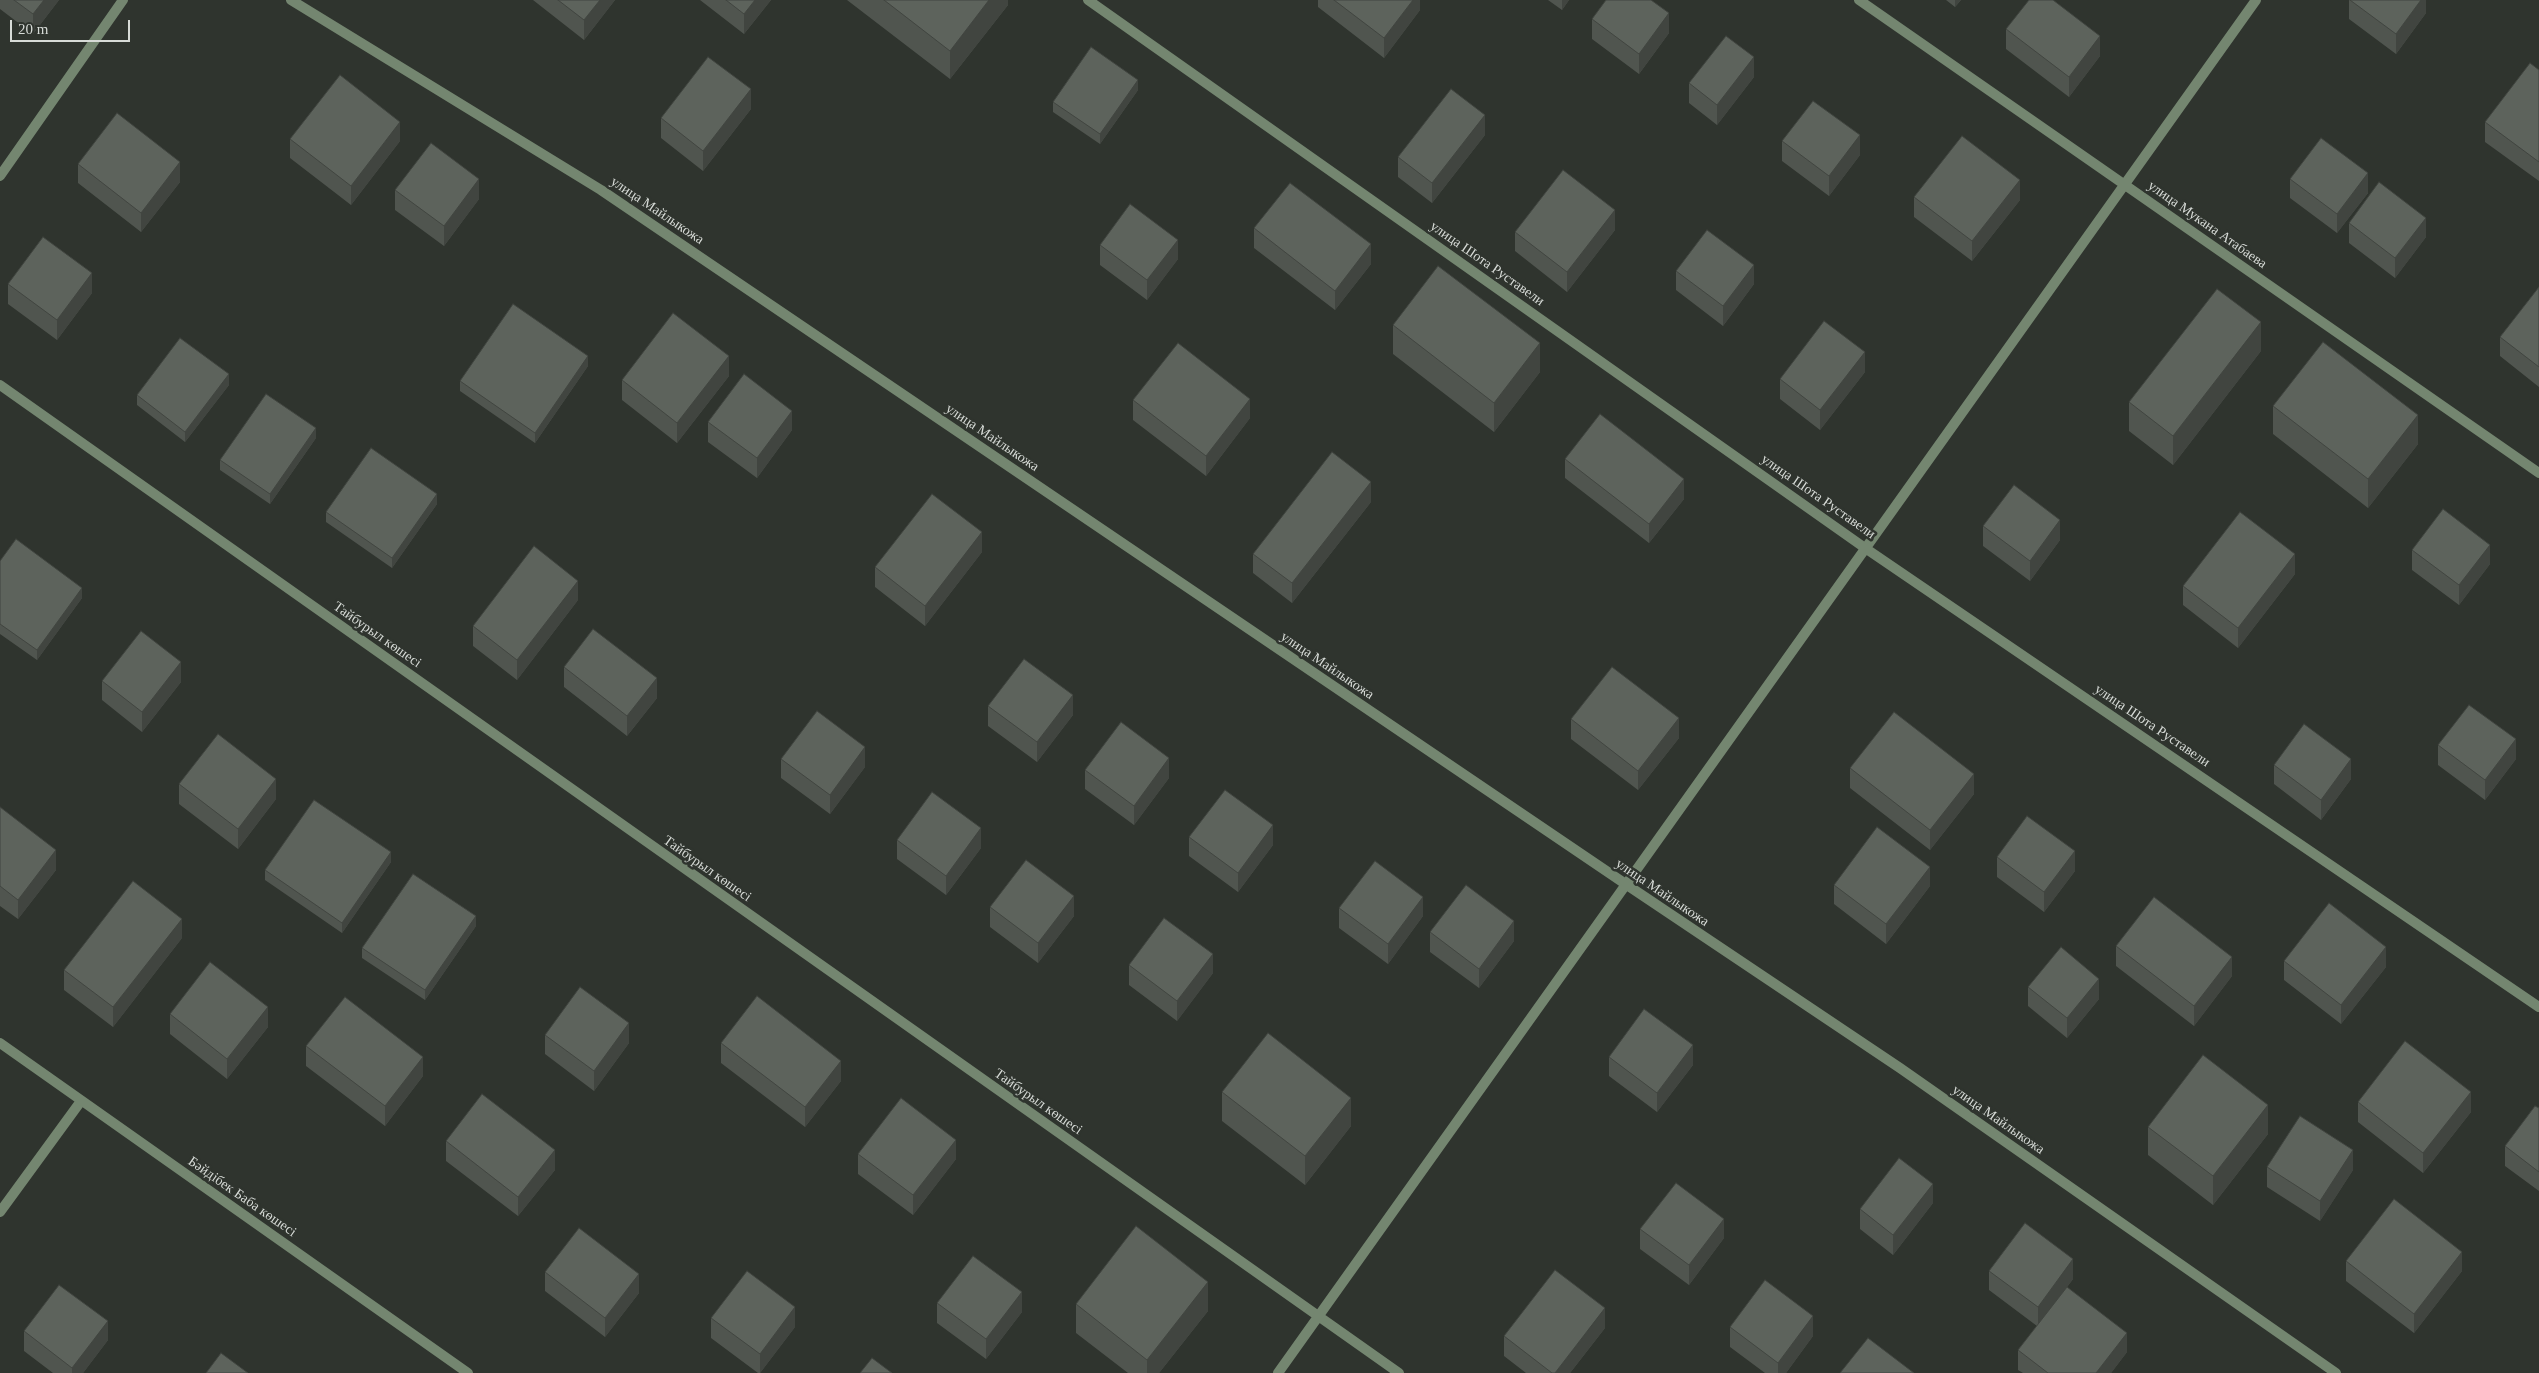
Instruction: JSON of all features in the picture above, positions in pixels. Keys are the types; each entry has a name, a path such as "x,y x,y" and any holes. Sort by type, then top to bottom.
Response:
{"street":[{"path":"0,176 123,0"},
{"name":"улица Майлыкожа","path":"291,0 601,190 1627,886 1900,1068 2336,1373"},
{"name":"улица Шота Руставели","path":"1088,0 1865,548 2539,1007"},
{"name":"улица Мукана Атабаева","path":"1859,0 2539,473"},
{"path":"1278,1373 1627,886 1865,548 2126,185 2256,0"},
{"name":"Тайбурыл көшесі","path":"0,385 1399,1373"},
{"name":"Бәйдібек Баба көшесі","path":"0,1043 468,1373"},
{"path":"0,1212 81,1101"}],"building":[{"path":"14,0 44,0 33,14"},
{"path":"558,0 600,0 584,20"},
{"path":"726,0 755,0 744,14"},
{"path":"884,0 989,0 950,51"},
{"path":"1334,0 1413,0 1384,38"},
{"path":"1606,0 1651,0 1669,13 1639,54 1592,19"},
{"path":"2029,0 2053,0 2100,36 2069,77 2006,29"},
{"path":"2350,0 2421,0 2396,34"},
{"path":"1726,36 1754,57 1717,105 1689,83"},
{"path":"1091,47 1138,80 1100,134 1053,102"},
{"path":"708,57 751,89 703,151 661,118"},
{"path":"2530,63 2539,70 2539,162 2485,122"},
{"path":"340,75 400,122 351,186 290,139"},
{"path":"1451,89 1485,115 1432,183 1398,157"},
{"path":"1813,101 1860,135 1829,176 1782,141"},
{"path":"117,113 180,162 141,213 78,164"},
{"path":"1962,136 2020,180 1972,241 1914,197"},
{"path":"2321,138 2368,173 2337,214 2290,179"},
{"path":"431,143 479,179 444,226 395,190"},
{"path":"1563,170 1615,210 1567,272 1515,232"},
{"path":"2379,182 2426,218 2395,258 2349,223"},
{"path":"1290,183 1371,244 1335,291 1254,228"},
{"path":"1130,204 1178,240 1147,280 1100,245"},
{"path":"1707,230 1754,265 1723,306 1676,271"},
{"path":"43,237 92,273 57,320 8,284"},
{"path":"1438,266 1540,343 1494,403 1393,325"},
{"path":"2539,287 2539,367 2500,337"},
{"path":"2217,289 2261,322 2173,436 2129,402"},
{"path":"513,304 588,356 535,433 460,381"},
{"path":"673,313 729,356 677,423 622,380"},
{"path":"1824,321 1865,352 1820,410 1780,379"},
{"path":"180,338 229,374 185,432 137,395"},
{"path":"2323,342 2418,415 2368,479 2273,406"},
{"path":"1178,343 1250,399 1206,456 1133,400"},
{"path":"744,374 792,411 757,458 708,422"},
{"path":"266,394 316,428 270,494 220,460"},
{"path":"1600,414 1684,479 1649,524 1565,459"},
{"path":"371,448 437,494 392,558 326,512"},
{"path":"1332,452 1371,482 1292,583 1253,554"},
{"path":"2014,485 2060,520 2030,561 1983,526"},
{"path":"932,494 982,532 925,606 875,567"},
{"path":"2443,509 2490,545 2459,585 2412,550"},
{"path":"2240,512 2295,554 2238,628 2183,586"},
{"path":"16,539 82,588 37,650 0,624 0,561"},
{"path":"534,546 578,581 517,660 473,626"},
{"path":"593,629 657,678 627,716 564,667"},
{"path":"141,631 181,662 142,712 102,681"},
{"path":"1024,659 1073,695 1037,742 988,706"},
{"path":"1612,667 1679,718 1638,771 1571,719"},
{"path":"2469,705 2516,739 2485,780 2438,745"},
{"path":"817,711 865,747 830,795 781,759"},
{"path":"1894,712 1974,774 1930,830 1850,768"},
{"path":"1121,722 1169,758 1134,806 1085,770"},
{"path":"2304,724 2351,759 2321,800 2274,765"},
{"path":"218,734 276,779 238,829 179,784"},
{"path":"1225,790 1273,825 1238,873 1189,837"},
{"path":"932,792 981,828 946,876 897,840"},
{"path":"314,800 391,852 342,923 265,870"},
{"path":"0,807 56,850 18,900 0,886"},
{"path":"2027,816 2075,851 2044,892 1997,857"},
{"path":"1877,827 1930,867 1886,924 1834,885"},
{"path":"1026,860 1074,896 1038,943 990,907"},
{"path":"1375,861 1423,897 1388,944 1339,908"},
{"path":"413,874 476,916 425,990 362,948"},
{"path":"133,881 182,919 113,1007 64,970"},
{"path":"1466,885 1514,921 1479,969 1430,932"},
{"path":"2154,897 2232,957 2194,1006 2116,946"},
{"path":"2329,903 2386,947 2341,1005 2284,961"},
{"path":"1164,918 1213,954 1177,1001 1129,965"},
{"path":"2061,947 2099,979 2067,1018 2028,987"},
{"path":"210,962 268,1007 227,1059 170,1014"},
{"path":"580,987 629,1023 594,1071 545,1035"},
{"path":"757,996 841,1061 805,1107 721,1043"},
{"path":"345,997 423,1057 385,1106 306,1046"},
{"path":"1644,1009 1693,1045 1657,1093 1609,1057"},
{"path":"1268,1033 1351,1098 1305,1156 1222,1092"},
{"path":"2405,1041 2471,1092 2423,1153 2358,1102"},
{"path":"2203,1055 2268,1105 2213,1176 2148,1127"},
{"path":"482,1094 555,1150 518,1197 446,1141"},
{"path":"901,1098 956,1140 913,1195 858,1154"},
{"path":"2535,1106 2539,1108 2539,1172 2505,1146"},
{"path":"2300,1116 2353,1150 2320,1201 2267,1167"},
{"path":"1899,1158 1933,1184 1893,1235 1860,1209"},
{"path":"1676,1183 1724,1219 1689,1265 1640,1229"},
{"path":"2394,1199 2462,1252 2414,1314 2346,1261"},
{"path":"2025,1223 2073,1259 2038,1307 1989,1271"},
{"path":"1136,1226 1208,1282 1147,1360 1076,1304"},
{"path":"579,1228 639,1274 605,1318 545,1272"},
{"path":"973,1256 1022,1292 986,1339 937,1303"},
{"path":"1555,1270 1605,1308 1555,1373 1552,1373 1504,1336"},
{"path":"747,1271 795,1307 760,1354 711,1318"},
{"path":"1765,1280 1813,1316 1778,1363 1730,1327"},
{"path":"59,1285 108,1321 72,1368 24,1331"},
{"path":"2067,1287 2127,1333 2096,1373 2048,1373 2018,1350"},
{"path":"1868,1338 1914,1373 1840,1373"},
{"path":"221,1353 248,1373 206,1373"},
{"path":"872,1358 892,1373 860,1373"}]}
